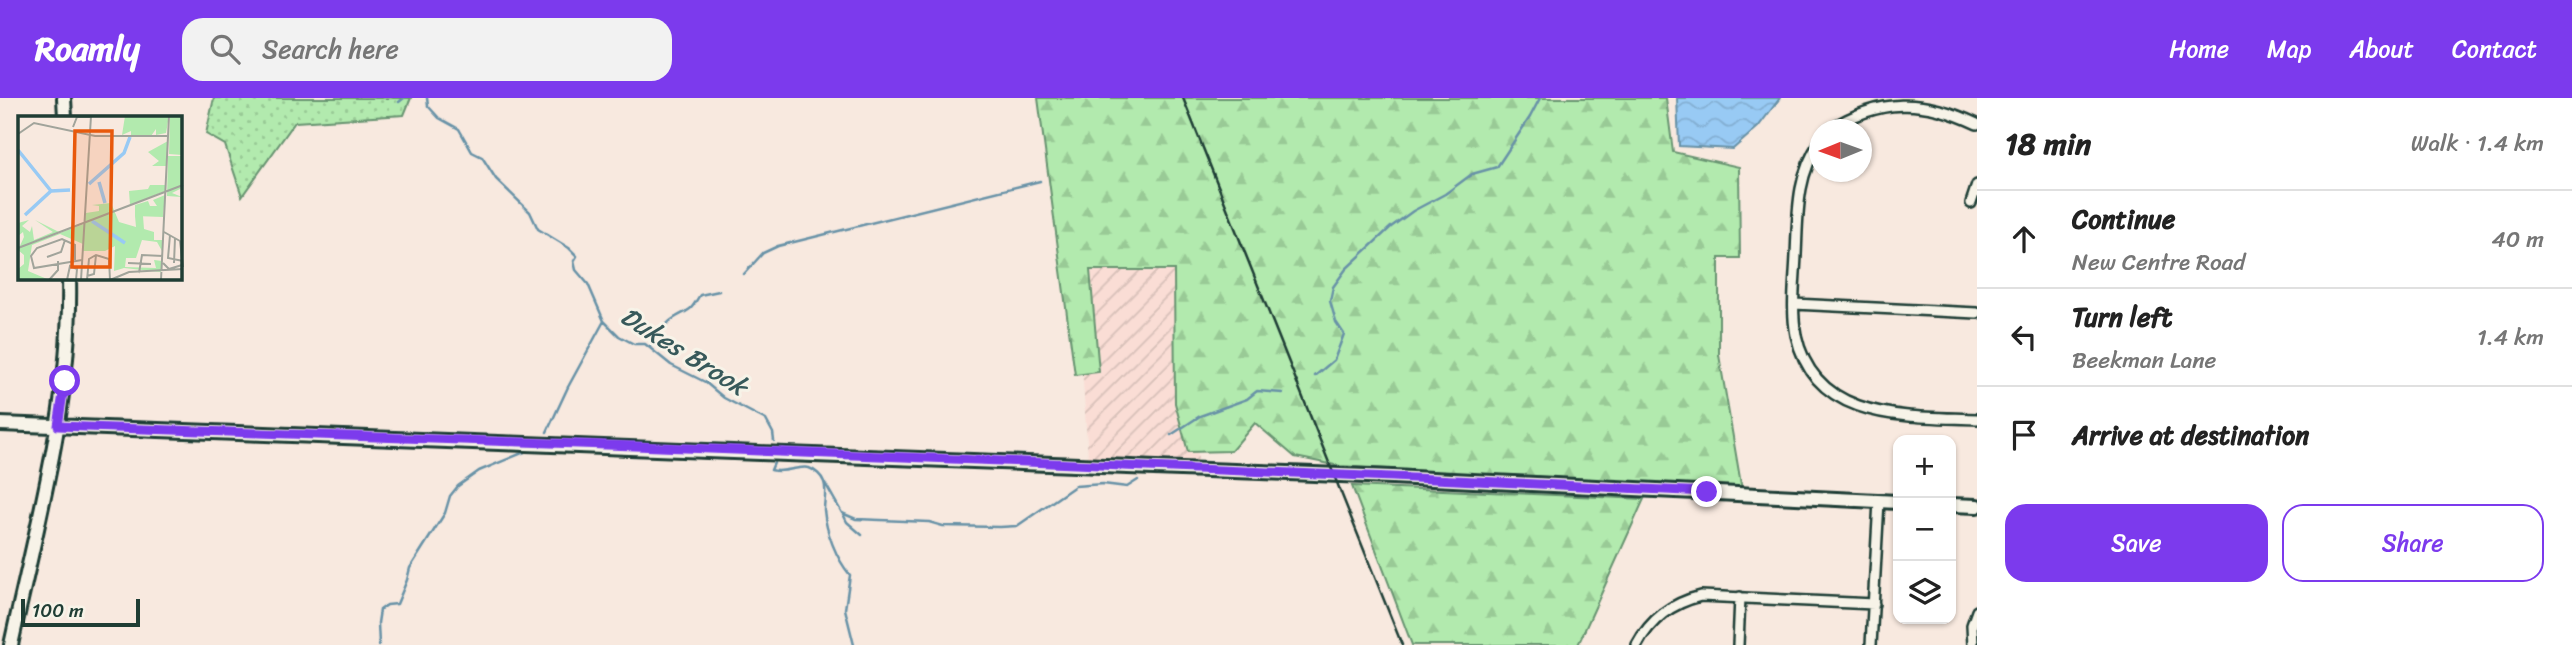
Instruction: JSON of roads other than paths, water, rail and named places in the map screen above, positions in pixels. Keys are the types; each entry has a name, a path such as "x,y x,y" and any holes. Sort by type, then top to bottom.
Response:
{"street":[{"path":"64,98 65,116"},
{"path":"1844,119 1855,111 1894,99 1933,103 1977,124"},
{"path":"1809,160 1799,194 1794,304 1796,332 1804,357 1831,391 1850,404 1889,415 1977,419"},
{"path":"1971,203 1977,185"},
{"path":"11,645 58,426 68,351 69,280"},
{"path":"1794,304 1977,313"},
{"path":"0,424 1392,477 1893,502"},
{"path":"1871,645 1879,501"},
{"path":"1956,505 1977,506"},
{"path":"1637,645 1651,622 1674,605 1701,596 1874,604"},
{"path":"1738,645 1740,597"},
{"path":"1973,645 1972,625 1977,611"}],"water":[{"path":"1677,98 1780,98 1758,127 1733,149 1679,146"}],"waterway":[{"path":"399,102 404,98"},
{"name":"Dukes Brook","path":"427,98 428,106 439,118 459,129 472,152 482,157 496,179 530,212 538,229 577,256 574,261 576,270 588,284 604,321 619,336 634,344 645,344 671,365 705,382 724,398 766,420 774,441"},
{"path":"1315,376 1334,360 1344,334 1336,322 1330,301 1333,287 1346,269 1391,227 1413,211 1445,194 1472,174 1497,167 1540,98"},
{"path":"744,274 763,253 778,246 1040,181"},
{"path":"650,346 666,325 690,309 700,295 719,291"},
{"path":"547,432 604,321"},
{"path":"1171,435 1200,416 1247,399 1257,391 1283,393"},
{"path":"379,645 380,610 387,605 397,604 410,568 445,513 450,496 458,486 479,471 527,451"},
{"name":"Dukes Brook","path":"774,463 771,470 809,468 823,480 827,527 836,553 850,575 845,609 854,645"},
{"path":"825,483 842,513 856,519 929,522 943,526 1000,527 1017,526 1075,486 1103,484 1127,487 1138,480"},
{"path":"843,514 847,522 862,535"}],"railway":[{"path":"1183,98 1402,645"}]}
